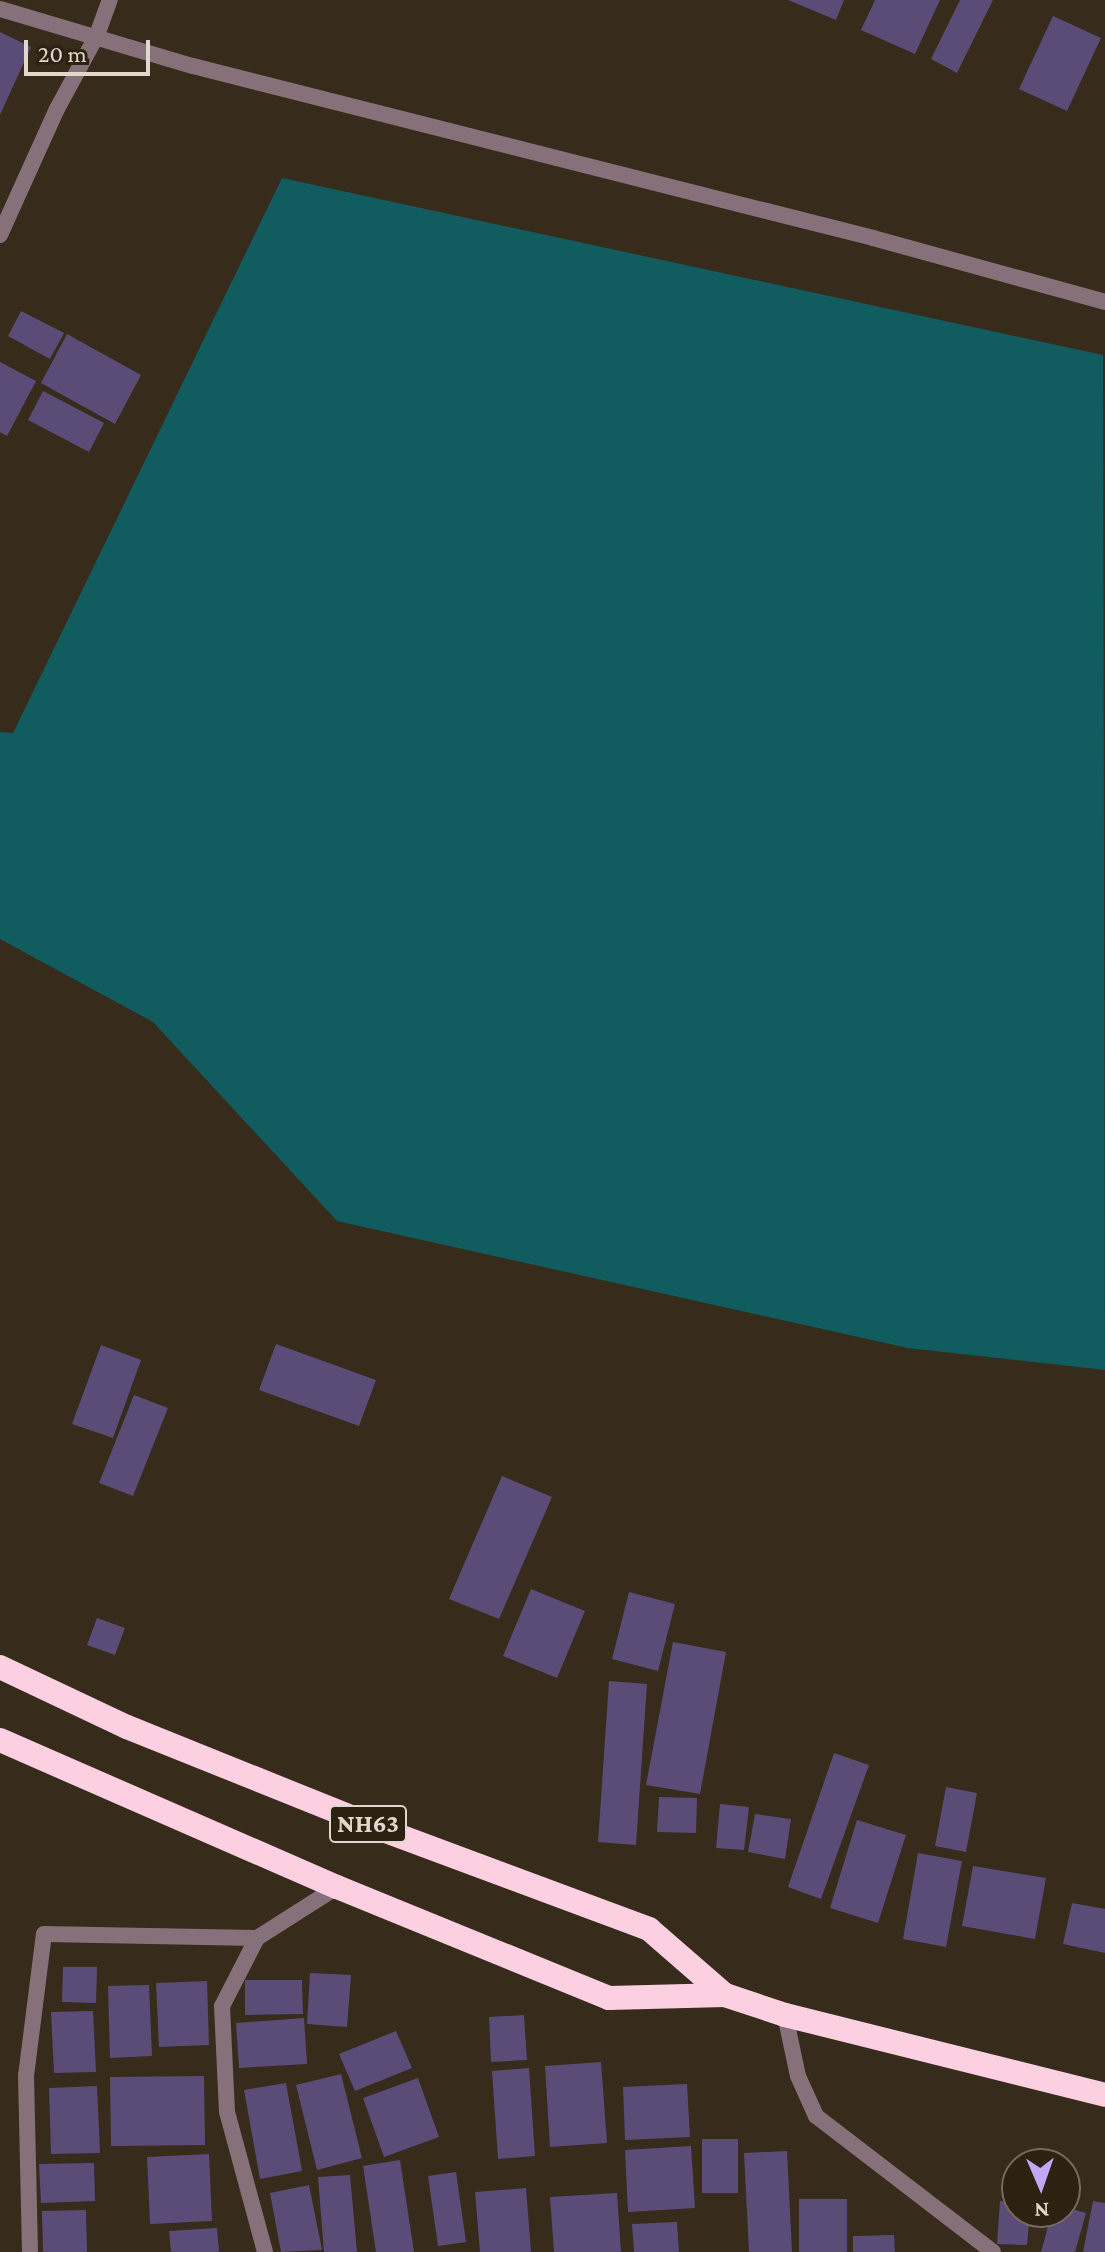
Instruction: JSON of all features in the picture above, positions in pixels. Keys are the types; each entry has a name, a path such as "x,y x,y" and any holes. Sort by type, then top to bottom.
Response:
{"highway":[{"name":"NH63","path":"0,1667 127,1727 383,1830 649,1929 725,1995"},
{"name":"NH63","path":"0,1740 337,1887 609,1998 725,1995 785,2015 1105,2095"}],"street":[{"path":"0,235 57,109 97,35 110,0"},
{"path":"0,9 97,35 193,66 873,238 1105,302"},
{"path":"265,2252 227,2112 222,2006 257,1938 337,1887"},
{"path":"30,2252 26,2076 44,1934 257,1938"},
{"path":"785,2015 798,2076 816,2116 993,2252"}],"water":[{"path":"282,178 1103,355 1105,1370 908,1348 337,1221 153,1022 0,939 0,732 13,733"}],"building":[{"path":"788,0 844,0 836,20"},
{"path":"875,0 940,0 915,54 861,30"},
{"path":"960,0 993,0 957,73 931,59"},
{"path":"1053,16 1101,38 1067,111 1019,89"},
{"path":"0,32 31,47 0,115"},
{"path":"21,311 64,333 50,359 8,336"},
{"path":"67,334 141,375 115,424 41,383"},
{"path":"0,362 36,381 7,436 0,432"},
{"path":"43,391 104,423 89,452 28,420"},
{"path":"276,1344 376,1380 359,1426 259,1390"},
{"path":"101,1345 141,1360 113,1438 72,1424"},
{"path":"134,1395 168,1408 133,1496 99,1483"},
{"path":"502,1476 552,1497 499,1619 449,1599"},
{"path":"531,1589 585,1611 557,1678 503,1656"},
{"path":"629,1592 675,1604 658,1671 612,1659"},
{"path":"97,1618 125,1628 115,1655 87,1645"},
{"path":"673,1642 726,1652 700,1794 646,1785"},
{"path":"609,1681 647,1684 636,1845 598,1842"},
{"path":"834,1753 869,1765 821,1899 788,1887"},
{"path":"946,1787 977,1793 966,1852 935,1846"},
{"path":"659,1797 697,1798 696,1833 657,1832"},
{"path":"720,1804 749,1807 744,1850 716,1848"},
{"path":"755,1814 791,1819 785,1859 748,1852"},
{"path":"857,1820 906,1835 878,1923 830,1908"},
{"path":"918,1853 962,1861 946,1947 903,1939"},
{"path":"973,1866 1046,1878 1035,1939 962,1926"},
{"path":"1072,1903 1105,1909 1105,1953 1063,1944"},
{"path":"63,1967 97,1967 96,2003 62,2002"},
{"path":"310,1973 351,1975 347,2027 307,2024"},
{"path":"245,1980 302,1980 303,2014 245,2015"},
{"path":"207,1981 209,2045 159,2047 156,1983"},
{"path":"149,1985 152,2056 110,2058 108,1986"},
{"path":"93,2011 96,2072 54,2073 51,2012"},
{"path":"524,2015 527,2060 491,2062 489,2017"},
{"path":"304,2018 307,2064 239,2068 236,2023"},
{"path":"396,2031 412,2068 355,2091 339,2054"},
{"path":"601,2062 607,2143 550,2147 545,2066"},
{"path":"529,2068 535,2156 498,2159 492,2071"},
{"path":"341,2074 362,2158 317,2170 296,2085"},
{"path":"204,2076 205,2145 111,2146 110,2077"},
{"path":"418,2078 439,2137 384,2157 363,2098"},
{"path":"286,2083 302,2171 260,2179 244,2090"},
{"path":"687,2084 690,2137 625,2140 623,2087"},
{"path":"97,2086 100,2153 51,2154 49,2088"},
{"path":"702,2139 738,2139 738,2193 702,2193"},
{"path":"691,2146 695,2208 628,2212 625,2150"},
{"path":"787,2151 792,2252 749,2252 744,2153"},
{"path":"209,2154 212,2221 150,2224 147,2157"},
{"path":"400,2160 414,2252 376,2252 363,2166"},
{"path":"94,2163 95,2201 41,2203 39,2164"},
{"path":"456,2172 466,2242 438,2246 428,2176"},
{"path":"350,2175 357,2252 324,2252 318,2177"},
{"path":"309,2185 322,2250 281,2252 270,2193"},
{"path":"526,2188 531,2252 480,2252 475,2192"},
{"path":"617,2193 621,2252 554,2252 550,2197"},
{"path":"799,2199 847,2199 847,2252 799,2252"},
{"path":"1001,2201 1001,2228 1029,2228 1027,2245 997,2244"},
{"path":"1093,2201 1105,2203 1105,2252 1083,2252"},
{"path":"86,2210 87,2252 43,2252 42,2211"},
{"path":"1081,2212 1086,2213 1075,2252 1041,2252 1048,2228 1081,2228"},
{"path":"677,2222 679,2252 634,2252 632,2224"},
{"path":"217,2228 219,2252 171,2252 169,2231"},
{"path":"894,2235 895,2252 853,2252 853,2236"}]}
